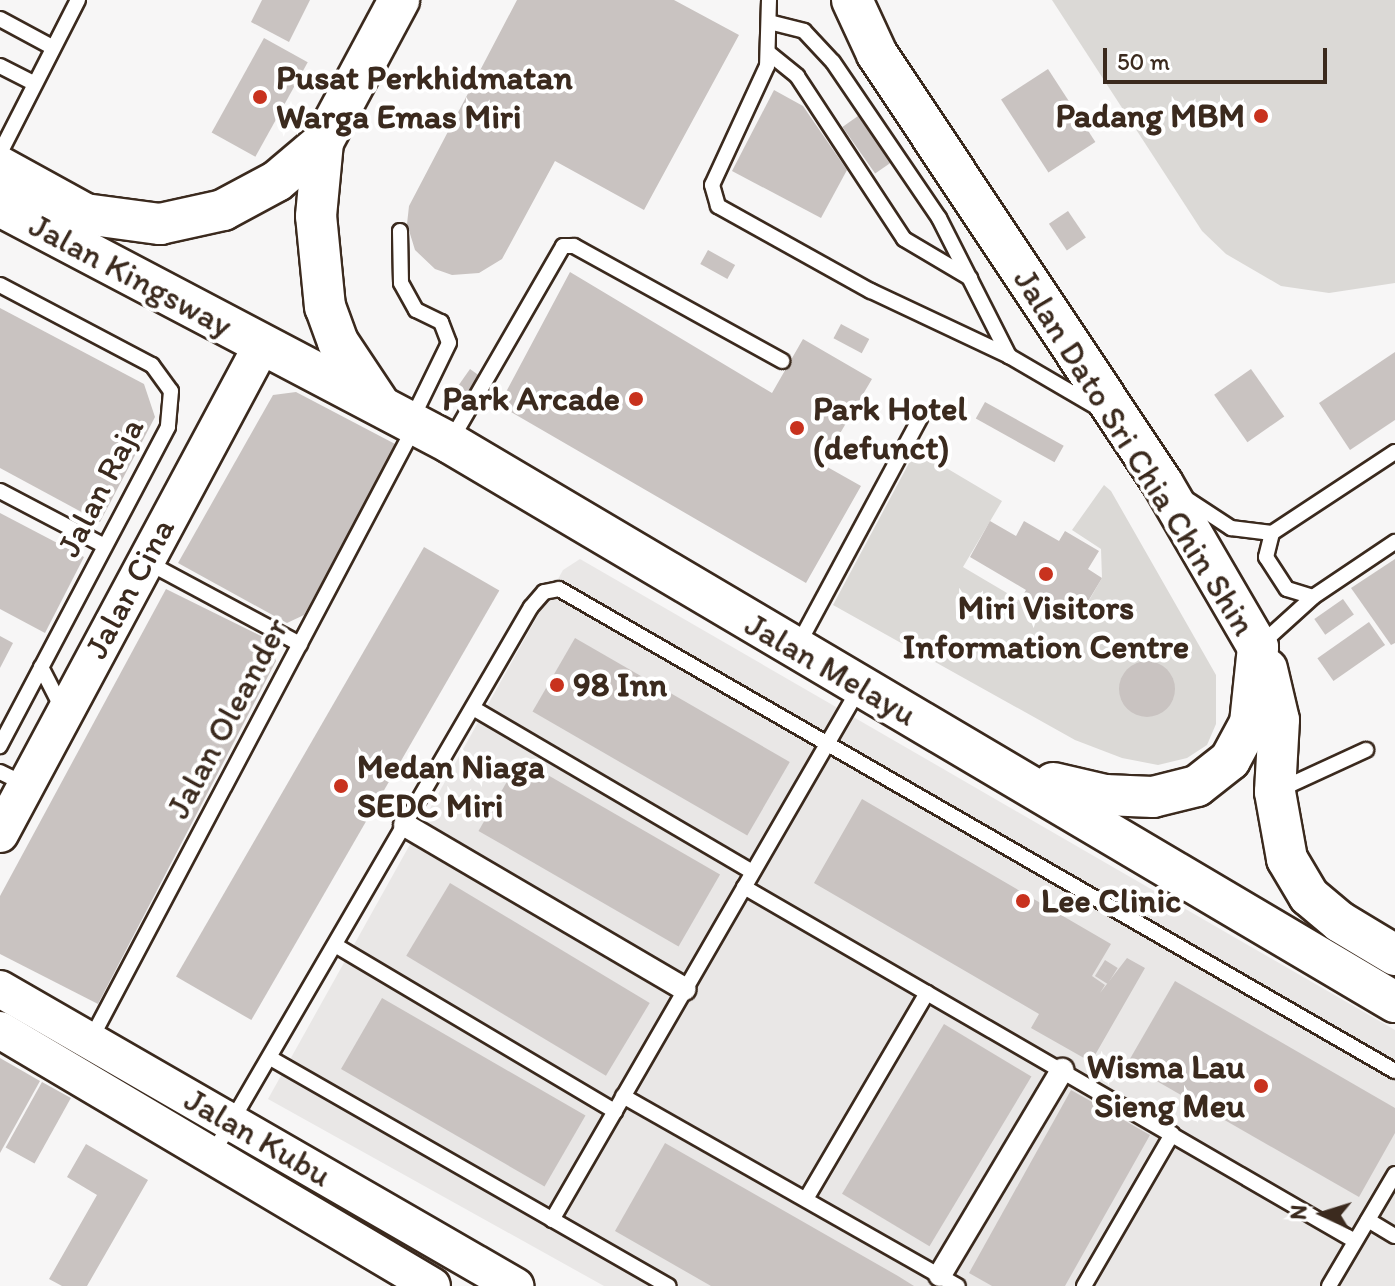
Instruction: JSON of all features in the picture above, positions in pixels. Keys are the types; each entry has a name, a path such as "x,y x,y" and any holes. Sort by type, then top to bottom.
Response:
{"main road":[{"path":"399,0 323,142 316,216 325,307 338,342 414,422"},
{"name":"Jalan Dato Sri Chia Chin Shin","path":"819,0 877,54"},
{"name":"Jalan Dato Sri Chia Chin Shin","path":"852,0 877,54 1163,484 1258,647 1250,723 1230,760 1197,786 1153,797 1105,795 1021,777"},
{"name":"Jalan Kingsway","path":"0,167 85,214 160,224 223,210 277,181 323,142"},
{"name":"Jalan Kingsway","path":"0,206 262,345"},
{"name":"Jalan Melayu","path":"262,345 414,422 860,687 1021,777 1395,1002"},
{"path":"1258,647 1273,683 1279,720 1275,792 1287,859 1309,896 1340,922 1395,955"}],"street":[{"name":"Jalan Cina","path":"0,834 13,778 64,711 262,345"},
{"path":"405,825 685,989"},
{"name":"Jalan Kubu","path":"0,989 515,1286"},
{"name":"Jalan Kubu","path":"0,1030 432,1286"},
{"path":"949,1281 1062,1070"}],"lane":[{"path":"0,153 78,0"},
{"path":"769,0 770,54 712,185 718,206 844,277 1009,356 1121,422"},
{"path":"0,19 52,47"},
{"path":"769,22 804,31 833,62 939,218 1009,356"},
{"path":"770,54 797,76 904,239 970,278"},
{"path":"0,66 33,83"},
{"path":"400,231 401,283 416,310 441,322 449,343 414,422"},
{"path":"414,422 563,246 574,246 782,361"},
{"name":"Jalan Raja","path":"0,285 152,365 171,391 168,427 103,545 0,746"},
{"path":"796,649 920,418"},
{"name":"Jalan Oleander","path":"91,1039 414,422"},
{"path":"1163,484 1231,528 1272,533 1395,452"},
{"path":"0,491 103,545"},
{"path":"1272,533 1266,557 1287,589 1313,597"},
{"path":"1258,647 1313,597 1395,542"},
{"path":"143,560 300,644"},
{"path":"212,1155 272,1059 531,607 544,592 559,589 1395,1071"},
{"path":"41,667 64,711"},
{"path":"552,1220 860,687"},
{"path":"473,708 753,872"},
{"path":"1275,792 1366,750"},
{"path":"744,887 1355,1241"},
{"path":"335,945 615,1111"},
{"path":"806,1199 927,993"},
{"path":"272,1059 669,1286"},
{"path":"623,1096 949,1281"},
{"path":"1084,1286 1172,1134"},
{"path":"1329,1286 1395,1174"},
{"path":"1368,1220 1395,1236"}],"shaded area":[{"name":"Padang MBM","path":"1052,0 1395,0 1395,283 1329,293 1281,286 1226,254 1202,231"},
{"path":"916,450 1002,501 963,567 1051,619 1084,609 1102,578 1101,549 1072,530 1104,485 1111,491 1216,675 1216,724 1207,745 1187,758 1158,765 1122,758 1075,740 833,605"},
{"path":"580,559 1395,1030 1395,1286 604,1286 268,1099 563,570"}],"building":[{"path":"262,0 310,0 289,42 251,22"},
{"path":"517,0 674,0 739,35 644,210 555,161 502,259 479,273 452,275 435,269 415,250 407,224 409,206"},
{"name":"Pusat Perkhidmatan Warga Emas Miri","path":"264,38 308,62 255,157 212,132"},
{"path":"1048,69 1095,142 1048,172 1001,99"},
{"path":"774,90 803,106 847,170 821,218 732,171"},
{"path":"858,116 891,163 875,174 842,127"},
{"path":"1068,211 1086,238 1067,250 1049,224"},
{"path":"708,250 735,265 727,279 700,264"},
{"name":"Park Arcade","path":"570,272 772,393 803,339 872,379 822,464 861,486 806,583 499,405"},
{"path":"0,308 144,384 155,417 100,522 0,468"},
{"path":"841,324 869,339 862,353 833,338"},
{"path":"1395,352 1395,420 1350,450 1319,403"},
{"path":"470,369 480,376 467,394 457,387"},
{"path":"1251,369 1284,417 1247,442 1214,395"},
{"path":"296,392 397,445 304,615 287,623 178,563 273,395"},
{"path":"985,402 1064,446 1055,462 976,419"},
{"path":"0,513 84,557 45,633 0,609"},
{"name":"Miri Visitors Information Centre","path":"990,521 1016,536 1024,521 1059,541 1065,531 1099,551 1088,569 1102,578 1084,608 1076,603 1068,615 1058,609 1052,619 1020,600 1026,590 970,557"},
{"name":"Medan Niaga SEDC Miri","path":"424,547 499,590 251,1020 176,977"},
{"path":"1395,559 1395,643 1391,645 1351,588"},
{"path":"166,589 269,640 276,661 98,1004 0,954 0,896"},
{"path":"1343,599 1354,615 1325,635 1314,619"},
{"path":"1369,622 1385,645 1333,681 1317,658"},
{"path":"0,636 13,643 0,668"},
{"path":"575,638 790,762 747,836 532,712"},
{"path":"1147,661 1167,669 1175,689 1167,709 1147,717 1127,709 1119,689 1127,669"},
{"path":"520,759 720,874 679,946 478,831"},
{"path":"862,799 1111,944 1092,976 1105,985 1100,993 1127,958 1145,968 1091,1062 1031,1028 1039,1014 814,883"},
{"path":"450,883 650,1003 606,1076 406,956"},
{"path":"1105,960 1118,968 1108,984 1095,976"},
{"name":"Wisma Lau Sieng Meu","path":"1175,981 1395,1108 1395,1133 1359,1197 1127,1064"},
{"path":"382,998 586,1116 545,1187 341,1069"},
{"path":"944,1024 1031,1077 929,1246 842,1194"},
{"path":"0,1058 40,1081 0,1153"},
{"path":"42,1082 71,1098 35,1164 6,1148"},
{"path":"1071,1090 1150,1135 1065,1286 992,1286 969,1273"},
{"path":"665,1143 914,1286 711,1286 615,1231"},
{"path":"86,1144 148,1180 87,1286 62,1286 49,1279 97,1195 67,1177"}],"place":[{"name":"Pusat Perkhidmatan Warga Emas Miri","path":"260,97"},
{"name":"Padang MBM","path":"1261,116"},
{"name":"Park Arcade","path":"636,399"},
{"name":"Park Hotel (defunct)","path":"797,428"},
{"name":"Miri Visitors Information Centre","path":"1046,574"},
{"name":"98 Inn","path":"557,685"},
{"name":"Medan Niaga SEDC Miri","path":"341,786"},
{"name":"Lee Clinic","path":"1023,901"},
{"name":"Wisma Lau Sieng Meu","path":"1261,1086"}]}
